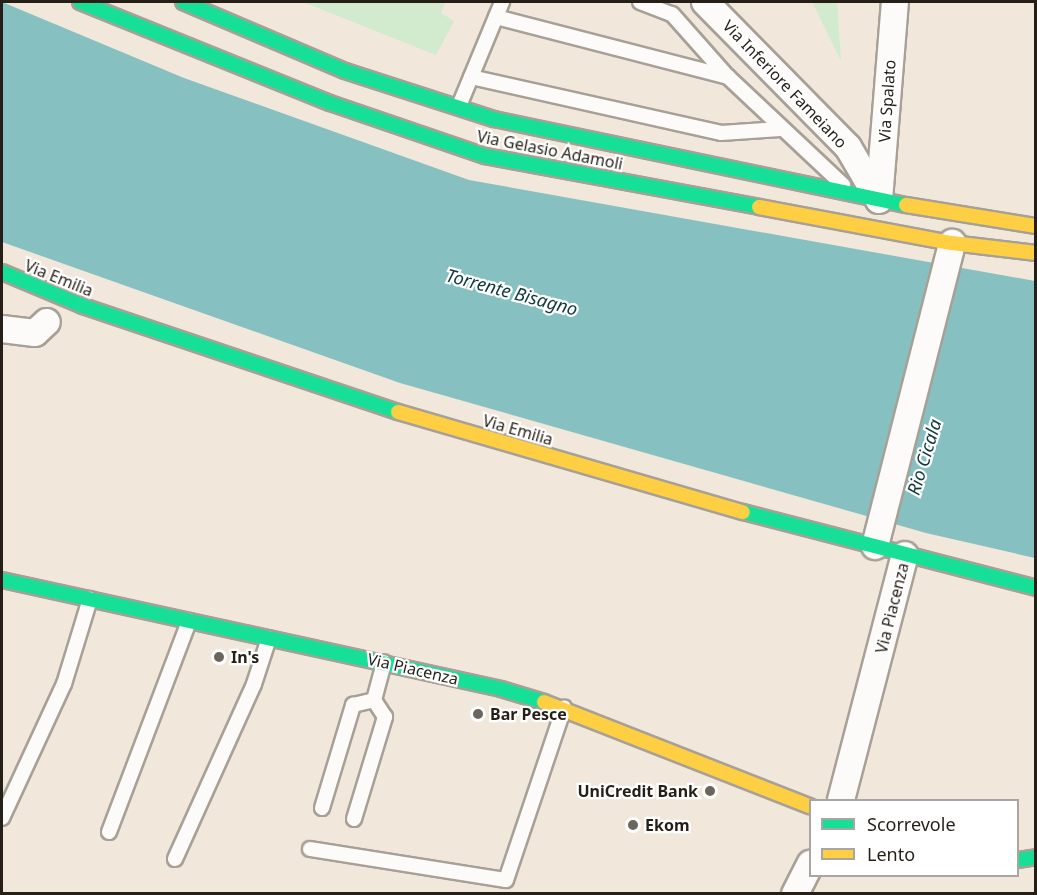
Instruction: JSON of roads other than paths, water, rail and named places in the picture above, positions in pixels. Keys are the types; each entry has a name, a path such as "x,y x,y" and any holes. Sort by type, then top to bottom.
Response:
{"main road":[{"name":"Via Gelasio Adamoli","path":"80,2 330,103 485,156 950,252 1035,253"},
{"name":"Via Gelasio Adamoli","path":"183,2 345,71 494,119 879,200 1035,226"},
{"name":"Via Emilia","path":"2,272 83,306 428,422 905,555 1035,588"},
{"name":"Via Piacenza","path":"2,580 501,689 564,708 809,806"},
{"path":"1019,860 1035,858"}],"street":[{"name":"Via Inferiore Fameiano","path":"705,2 848,147 879,200"},
{"name":"Via Spalato","path":"879,200 895,2"},
{"path":"875,546 950,252"},
{"path":"2,329 35,333 47,322"},
{"name":"Via Piacenza","path":"842,799 905,555"},
{"path":"795,894 809,866"}],"lane":[{"path":"459,106 502,2"},
{"path":"640,2 672,14 728,77 780,129 807,149 852,194"},
{"path":"496,17 728,77"},
{"path":"471,77 721,133 780,129"},
{"path":"2,818 64,684 90,599"},
{"path":"109,832 189,620"},
{"path":"175,859 254,684 269,638"},
{"path":"354,819 385,717 374,700 384,662"},
{"path":"322,808 353,705 374,700"},
{"path":"310,849 506,880 564,708"}],"water":[{"path":"2,2 184,78 469,180 1035,281 1035,558 926,533 400,383 2,242"}],"place":[{"name":"In's","path":"219,657"},
{"name":"Bar Pesce","path":"478,714"},
{"name":"UniCredit Bank","path":"710,791"},
{"name":"Ekom","path":"633,825"}],"water label":[{"name":"Torrente Bisagno","path":"512,292"},
{"name":"Rio Cicala","path":"924,457"}]}
